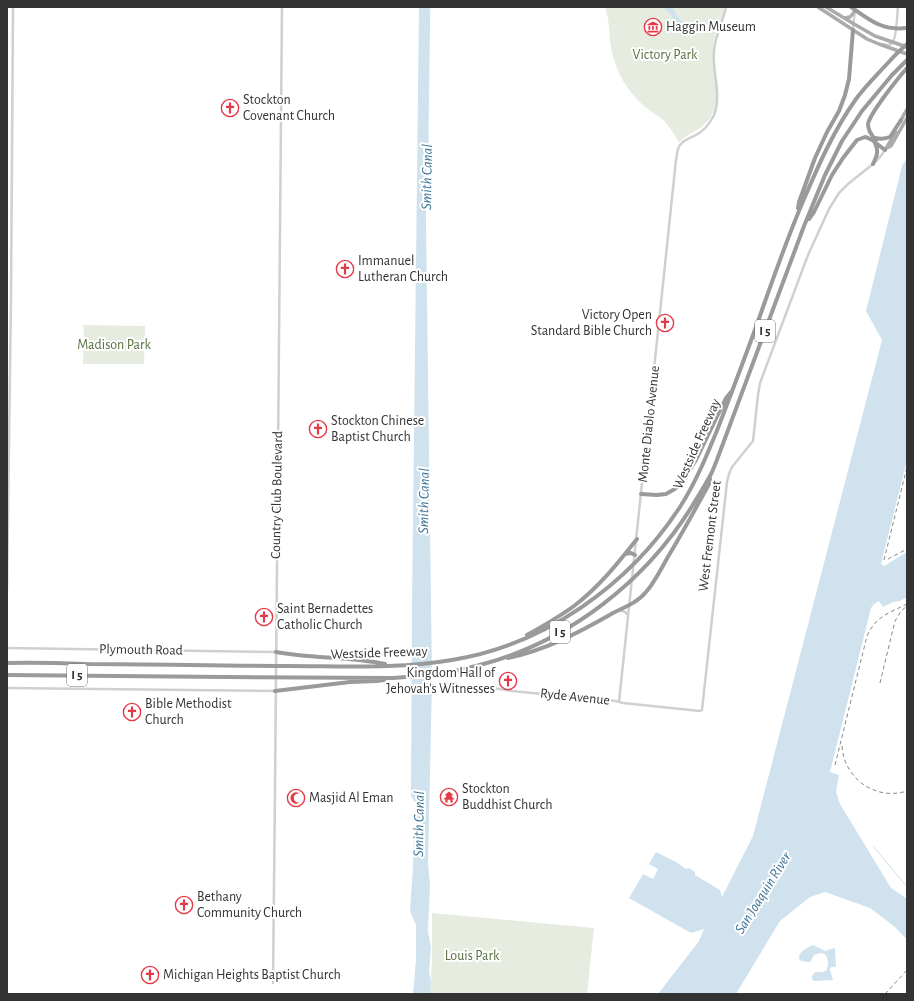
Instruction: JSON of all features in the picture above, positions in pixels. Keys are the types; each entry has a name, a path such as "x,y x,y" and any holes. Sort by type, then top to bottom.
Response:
{"highway":[{"path":"851,7 872,22 885,27 894,29 907,28"},
{"path":"797,213 799,202 815,158 839,111 845,95 849,79 853,30"},
{"name":"Westside Freeway","path":"7,663 404,666 450,661 477,655 517,642 540,632 577,610 606,590 641,558 680,508 698,477 733,390 797,213 827,147 858,97 872,79 907,44"},
{"name":"Westside Freeway","path":"7,674 417,677 450,672 488,663 510,655 556,634 596,610 639,574 660,551 693,506 710,475 721,449 825,175 842,141 869,102 897,69 907,60"},
{"path":"886,149 871,135 868,127 870,118 907,68"},
{"path":"871,135 878,139 890,137 901,120"},
{"path":"811,214 832,175 855,142 865,137 886,149"},
{"path":"873,164 878,152 875,142"},
{"path":"641,494 663,494 680,485 691,470 726,398 733,390"},
{"path":"488,663 544,648 567,638 642,596 651,586 696,509 709,484 710,475"},
{"path":"517,642 581,600 598,585 637,539"},
{"path":"625,554 631,553 635,555"},
{"path":"276,652 372,661 391,666"},
{"path":"275,691 350,682 378,681 394,678"}],"main road":[{"path":"818,7 824,8 834,14 838,14"},
{"path":"818,7 866,39 907,54"},
{"path":"826,7 874,36 907,47"},
{"path":"843,17 850,17 855,9"},
{"path":"907,110 907,117"},
{"name":"West Fremont Street","path":"886,149 907,110"},
{"name":"West Fremont Street","path":"886,149 891,146 907,117"}],"street":[{"path":"7,590 13,7"},
{"name":"Country Club Boulevard","path":"273,983 282,7"},
{"name":"Monte Diablo Avenue","path":"619,702 676,160 679,146 684,141 696,135 705,128 710,122 716,108 717,91 714,52 717,36 726,7"},
{"path":"879,44 888,45 893,42 895,38 898,7"},
{"path":"853,30 855,9"},
{"name":"West Fremont Street","path":"702,708 723,513 729,474 733,464 753,441 760,383 808,255 827,214 839,193 880,158 886,149"},
{"path":"618,610 625,612 629,616"},
{"name":"Plymouth Road","path":"7,648 276,652"},
{"name":"Ryde Avenue","path":"446,690 487,687 518,692 700,711 702,708"},
{"path":"7,688 275,691"}],"green space":[{"name":"Victory Park","path":"605,7 725,7 716,33 713,48 716,101 710,118 703,126 679,142 665,122 638,100 628,88 617,69 612,52"},
{"name":"Madison Park","path":"83,325 145,326 144,364 83,364"},
{"name":"Louis Park","path":"432,913 594,928 587,994 430,994 432,962"}],"water":[{"path":"419,7 429,7 426,221 432,680 428,863 430,885 428,931 431,948 429,971 431,982 430,994 413,994 416,960 416,925 410,911 414,831 417,820 416,804 411,796"},
{"path":"662,7 671,7 675,11 677,16 685,25 683,29 680,29 672,16"},
{"name":"San Joaquin River","path":"907,158 907,460 881,564 884,566 907,552 907,597 883,607 879,601 871,608 830,772 839,775 836,792 840,804 891,888 907,899 907,940 895,927 870,908 825,892 810,897 780,921 736,994 658,994 699,941 704,929 691,933 629,898 656,852 686,869 689,868 695,872 695,875 720,890 722,897 753,836 882,340 866,311 902,166"},
{"path":"813,945 825,951 835,949 836,966 831,967 830,970 833,980 814,981 812,979 815,972 823,972 827,970 828,962 825,954 819,953 814,955 810,962 799,959 801,952"}],"pier":[{"path":"649,864 658,869 653,879 643,874"}],"waterway":[{"name":"Smith Canal","path":"427,158 429,7"},
{"path":"874,847 907,887"}],"railway":[{"path":"884,560 907,467"},
{"path":"888,559 907,549"},
{"path":"835,765 867,636 879,619 907,604"},
{"path":"880,683 895,621 901,611 907,606"},
{"path":"842,746 844,758 849,768 855,777 864,785 873,790 884,793 907,791"},
{"path":"885,994 907,970"}],"place":[{"name":"Haggin Museum","path":"653,27"},
{"name":"Stockton Covenant Church","path":"230,108"},
{"name":"Immanuel Lutheran Church","path":"345,269"},
{"name":"Victory Open Standard Bible Church","path":"665,323"},
{"name":"Stockton Chinese Baptist Church","path":"318,429"},
{"name":"Saint Bernadettes Catholic Church","path":"264,617"},
{"name":"Kingdom Hall of Jehovah's Witnesses","path":"508,681"},
{"name":"Bible Methodist Church","path":"132,712"},
{"name":"Stockton Buddhist Church","path":"449,797"},
{"name":"Masjid Al Eman","path":"296,798"},
{"name":"Bethany Community Church","path":"184,905"},
{"name":"Michigan Heights Baptist Church","path":"150,975"}]}
